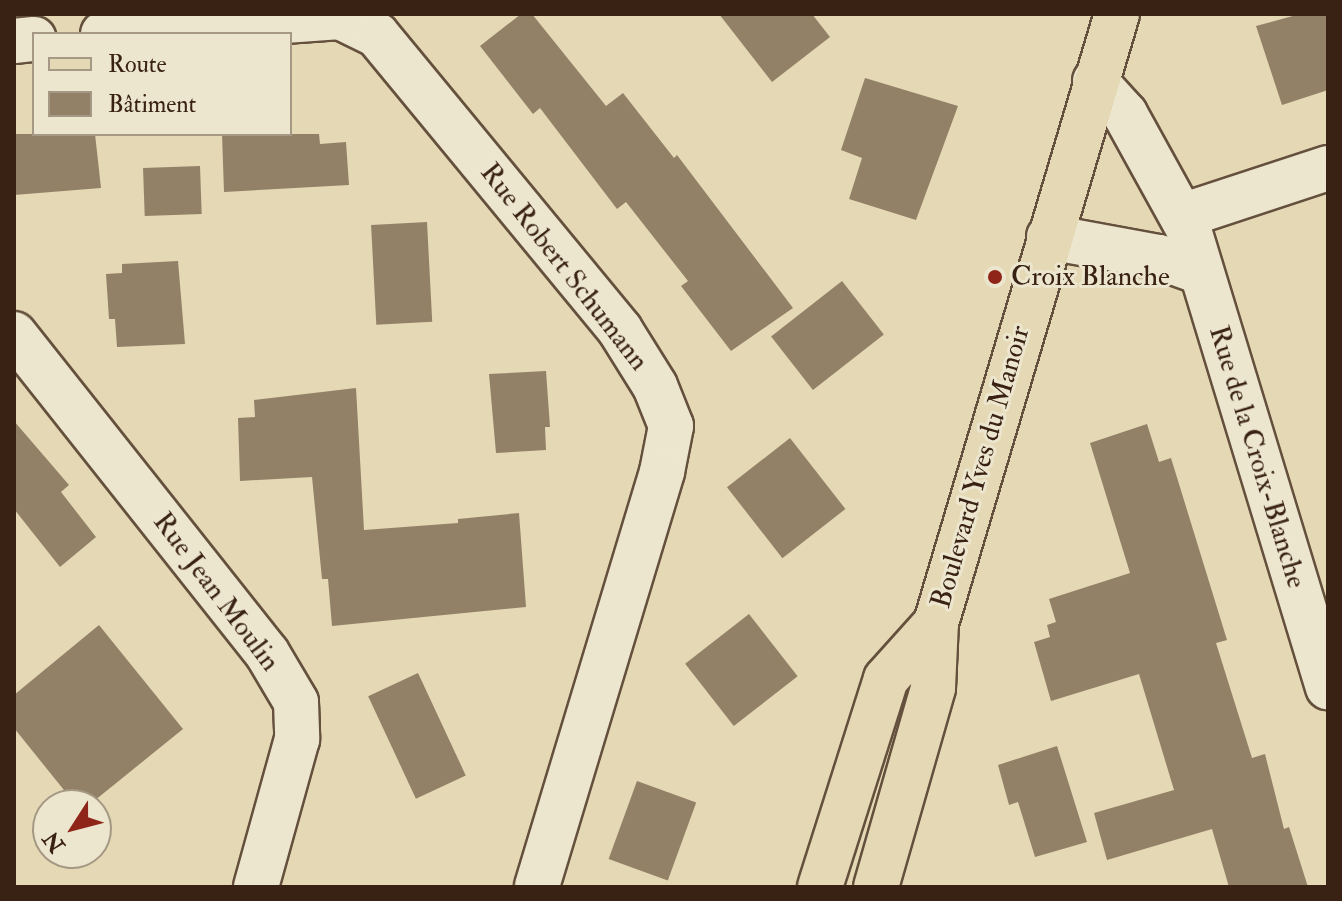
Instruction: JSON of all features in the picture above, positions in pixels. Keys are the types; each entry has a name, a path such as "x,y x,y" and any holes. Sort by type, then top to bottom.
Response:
{"main road":[{"path":"1095,81 1117,14"},
{"name":"Boulevard Yves du Manoir","path":"876,887 933,688 936,623 1095,81"},
{"name":"Boulevard Yves du Manoir","path":"820,887 886,679 936,623"}],"street":[{"name":"Rue Robert Schumann","path":"131,32 340,17 377,35 620,330 655,386 671,426 662,472 537,887"},
{"name":"Rue de la Croix-Blanche","path":"1095,81 1125,114 1182,216 1324,664"},
{"path":"1182,216 1328,168"},
{"path":"1049,237 1159,257 1201,272"},
{"name":"Rue Jean Moulin","path":"14,334 267,653 296,702 297,739 256,887"}],"building":[{"path":"521,14 532,14 606,106 623,93 674,158 677,155 793,308 731,351 681,286 688,281 626,202 617,209 540,108 533,114 480,46"},
{"path":"719,14 812,14 830,37 772,82"},
{"path":"1300,14 1328,14 1328,90 1282,105 1256,26"},
{"path":"865,78 958,106 916,220 849,199 862,158 841,150"},
{"path":"14,134 95,136 101,188 14,195"},
{"path":"319,134 320,144 346,142 349,185 224,192 222,136"},
{"path":"200,166 202,214 145,216 143,168"},
{"path":"427,222 432,322 376,325 371,225"},
{"path":"178,261 185,344 117,347 115,319 109,319 106,274 122,273 122,264"},
{"path":"842,281 884,335 813,390 771,336"},
{"path":"546,371 550,427 545,427 546,450 496,453 489,374"},
{"path":"356,388 364,530 458,523 458,519 519,513 526,607 332,626 328,579 322,579 312,477 240,481 238,418 255,417 254,400"},
{"path":"14,421 69,485 61,492 96,537 60,567 14,509"},
{"path":"1147,424 1159,462 1171,458 1227,640 1216,643 1252,758 1265,754 1284,829 1289,827 1308,887 1229,887 1212,829 1107,860 1094,813 1174,790 1139,674 1051,701 1034,642 1050,637 1047,625 1056,622 1049,599 1130,573 1090,443"},
{"path":"790,438 845,509 782,558 727,487"},
{"path":"749,614 798,676 734,726 685,664"},
{"path":"99,625 183,729 109,789 63,789 14,728 14,695"},
{"path":"418,673 466,775 416,799 368,696"},
{"path":"1057,746 1087,842 1035,857 1018,802 1009,805 998,765"},
{"path":"637,781 696,803 668,881 609,859"}],"place":[{"name":"Croix Blanche","path":"995,277"}]}
